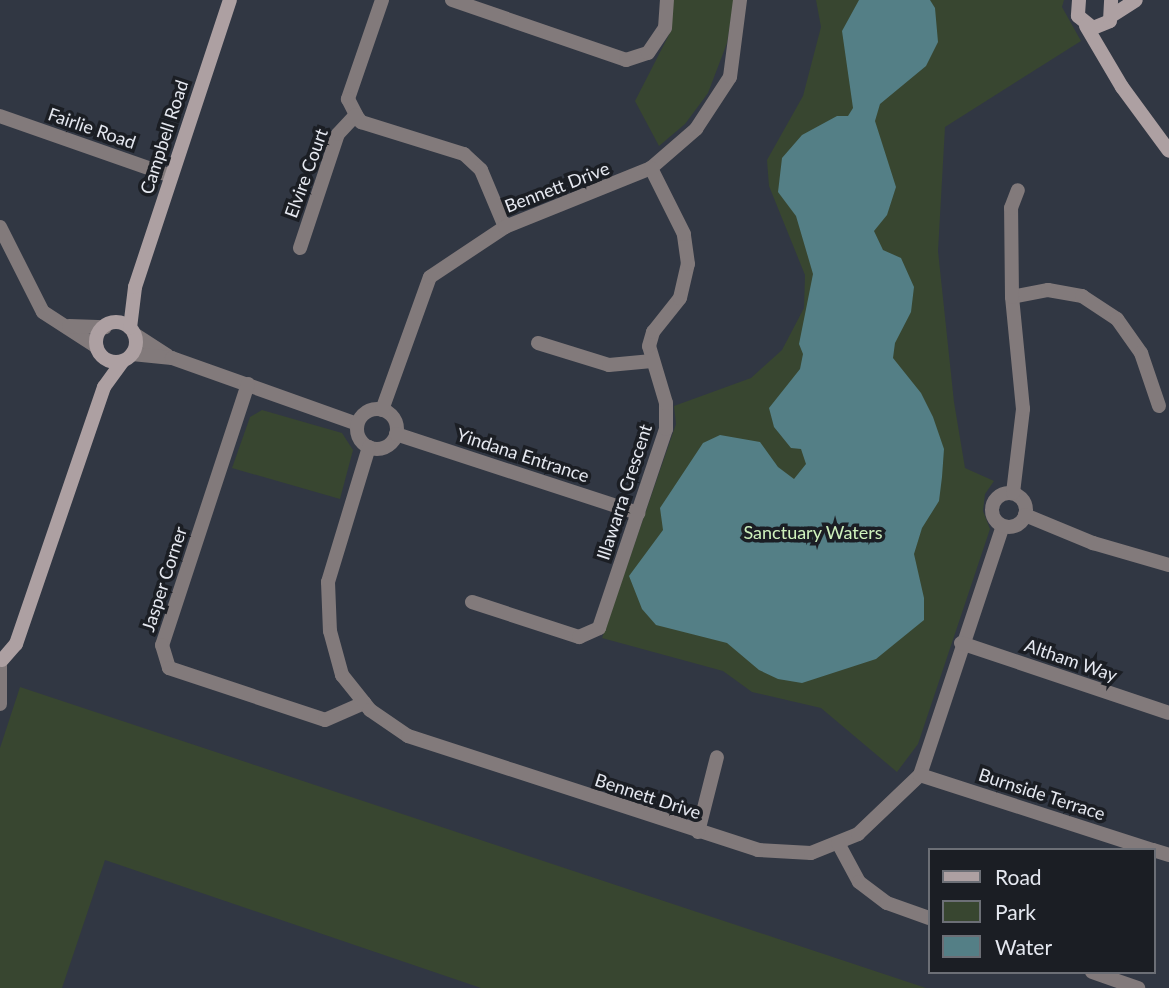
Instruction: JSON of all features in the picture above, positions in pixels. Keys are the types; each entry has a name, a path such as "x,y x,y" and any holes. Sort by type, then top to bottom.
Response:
{"street":[{"name":"Campbell Road","path":"1,660 16,644 104,387 127,358 135,287 230,0"},
{"path":"382,0 348,99 356,116 362,122 464,154 481,170 505,227"},
{"path":"452,0 626,60 648,53 665,28 667,0"},
{"name":"Bennett Drive","path":"382,410 430,277 505,227 651,168 696,129 730,77 740,0"},
{"path":"1086,26 1136,0"},
{"path":"1078,1 1078,16 1110,68 1169,151"},
{"path":"1110,13 1110,68"},
{"name":"Fairlie Road","path":"0,116 171,176"},
{"name":"Elvire Court","path":"300,248 338,134 356,116"},
{"name":"Illawarra Crescent","path":"472,602 579,637 600,628 666,429 666,403 652,361 653,332 680,299 688,264 684,233 651,168"},
{"path":"1013,493 1023,408 1012,297 1011,208 1018,190"},
{"path":"0,226 34,299 43,312 69,326 99,352 127,358 172,358"},
{"name":"Campbell Road","path":"104,387 99,352 108,325 135,287"},
{"path":"1012,297 1048,290 1082,296 1117,319 1141,353 1159,406"},
{"path":"69,326 108,325 132,331 172,358 357,424"},
{"path":"538,343 609,365 652,361"},
{"name":"Jasper Corner","path":"248,384 162,645 169,668 325,720 364,703"},
{"path":"382,410 392,416 396,434 382,448 369,447 359,437 357,424 365,413 382,410"},
{"name":"Yindana Entrance","path":"396,434 638,513"},
{"name":"Bennett Drive","path":"369,447 328,582 330,631 342,675 364,703 408,736 758,850 811,853 858,834 920,775 961,643 1003,526"},
{"path":"1013,493 1023,499 1025,515 1018,524 1003,526 995,520 992,506 998,496 1013,493"},
{"path":"1025,515 1093,543 1169,565"},
{"name":"Altham Way","path":"961,643 1169,713"},
{"path":"0,704 1,660"},
{"path":"698,832 716,757"},
{"name":"Burnside Terrace","path":"920,775 1146,848"},
{"path":"838,842 859,882 887,903 928,918"},
{"path":"1097,974 1138,988"}],"green space":[{"path":"672,0 734,0 727,43 708,93 685,124 659,146 635,101 672,29"},
{"name":"Sanctuary Waters","path":"816,0 1064,0 1062,7 1081,41 945,127 938,251 954,402 965,468 994,481 985,494 983,511 990,529 918,744 897,772 821,708 752,692 723,671 602,638 676,424 674,406 751,378 782,350 804,308 805,275 769,186 767,160 803,96 821,27"},
{"path":"262,410 342,433 353,450 340,499 232,468 250,417"},
{"path":"20,687 926,988 481,988 105,860 62,988 0,988 0,748"}],"water":[{"path":"859,0 930,0 935,8 938,42 926,66 880,104 875,121 896,187 887,215 874,231 883,250 901,258 914,287 911,312 895,343 893,358 921,393 933,417 944,449 942,477 939,501 922,528 914,554 924,598 924,620 876,659 802,683 778,679 759,670 727,643 656,625 642,609 629,576 663,530 660,508 703,443 720,435 760,442 778,467 794,479 806,464 801,449 791,448 774,427 769,408 800,369 803,354 799,344 813,274 796,216 778,192 782,158 802,135 837,116 848,116 853,108 842,31"}]}
